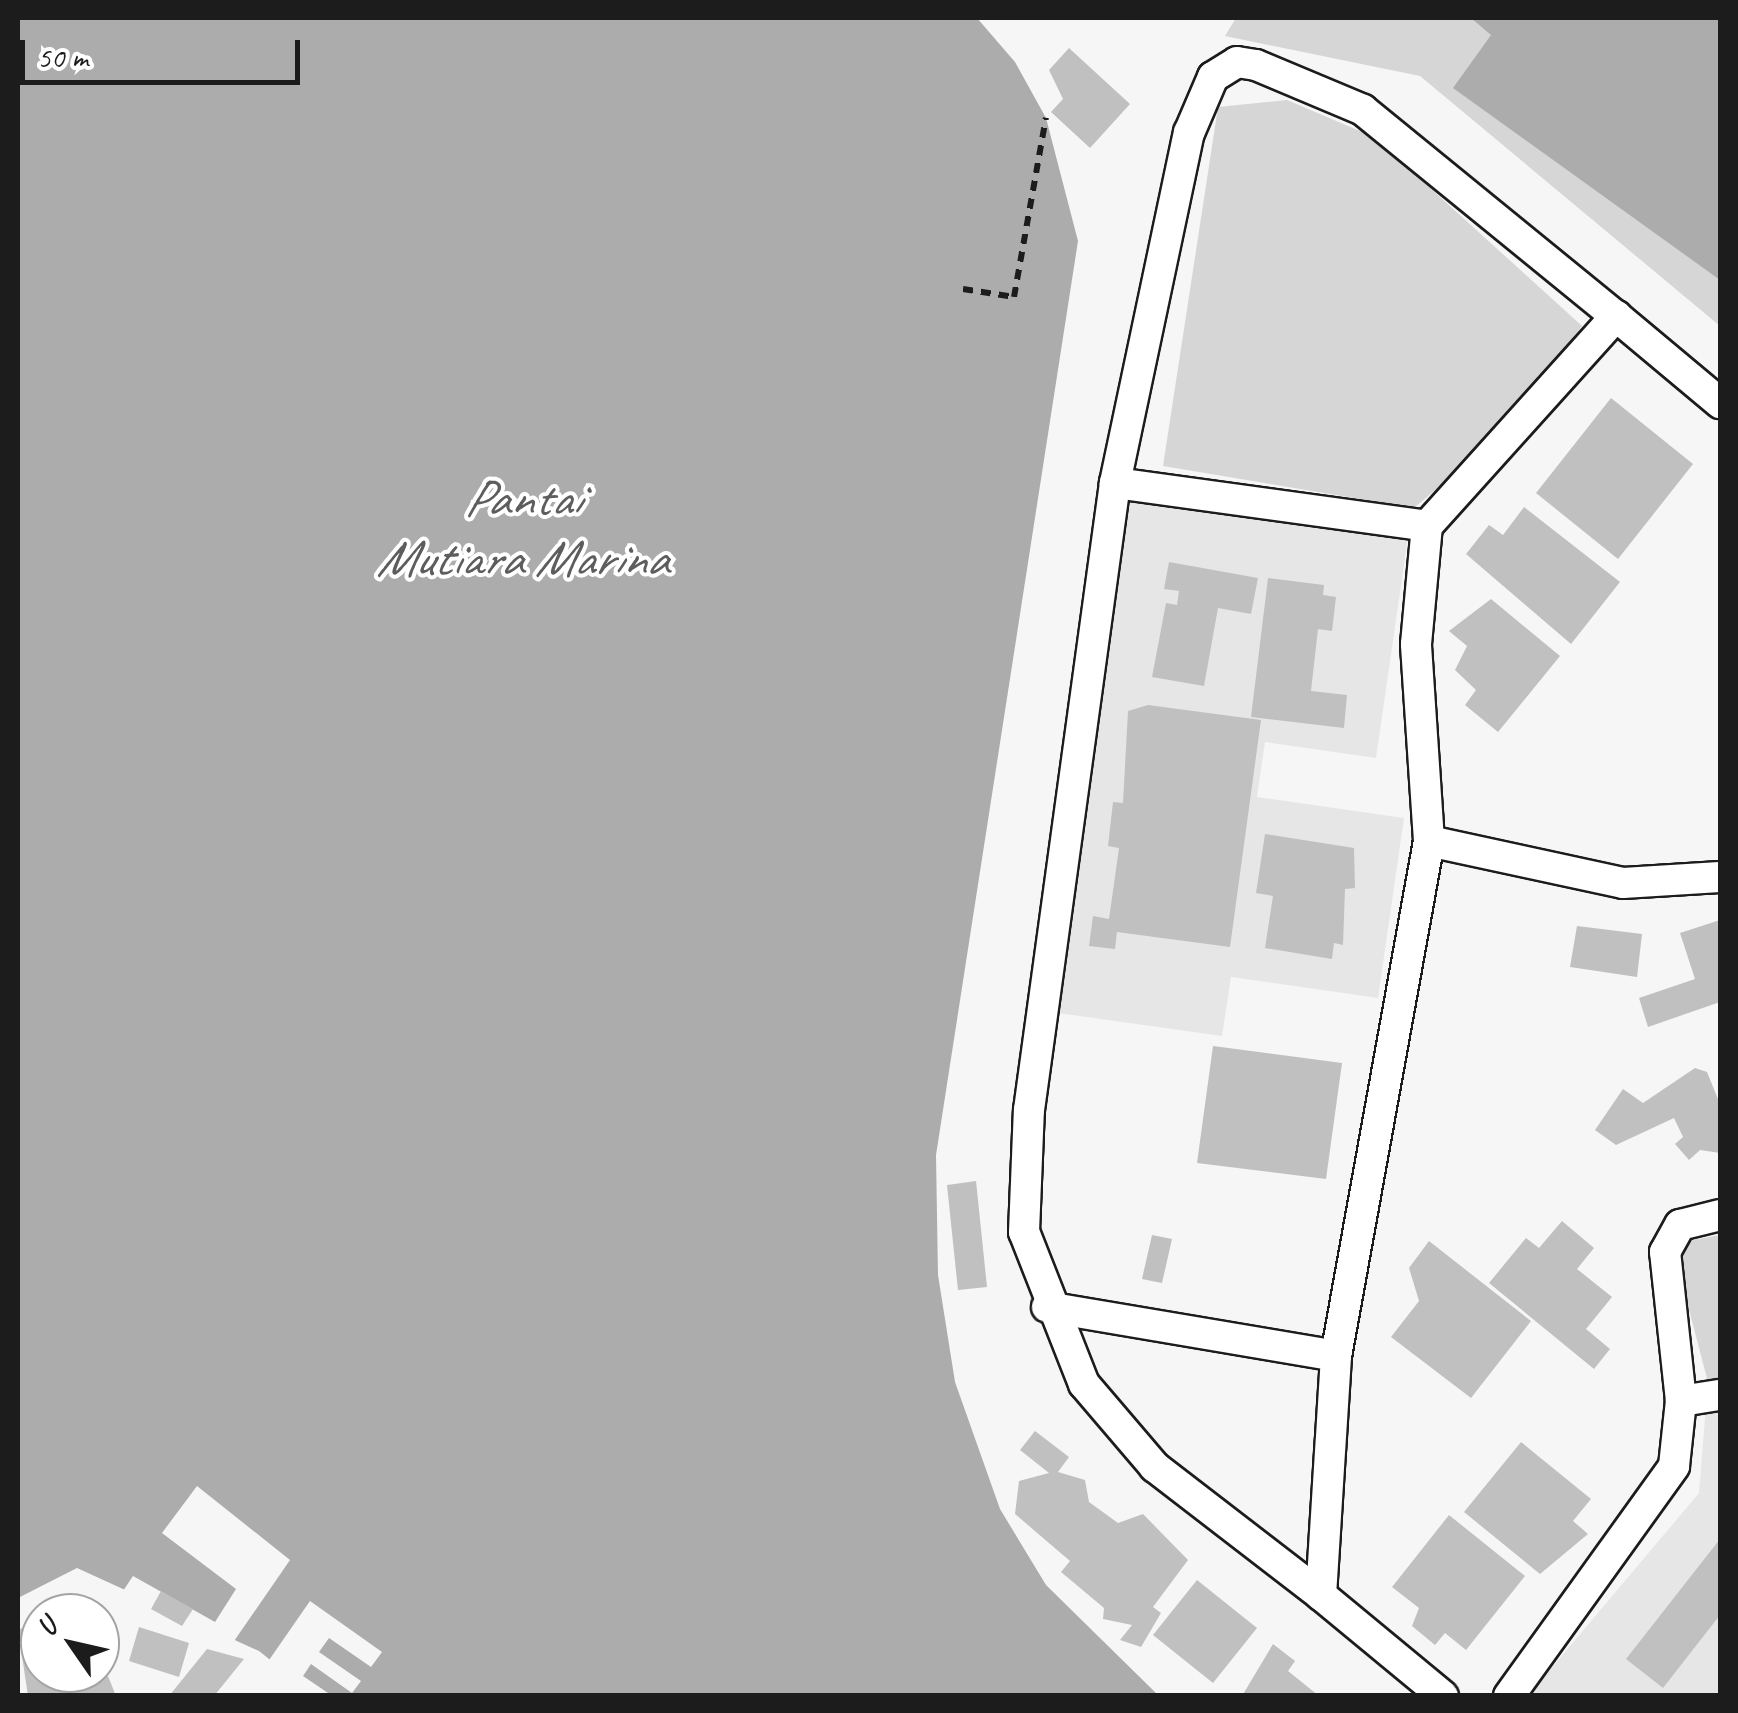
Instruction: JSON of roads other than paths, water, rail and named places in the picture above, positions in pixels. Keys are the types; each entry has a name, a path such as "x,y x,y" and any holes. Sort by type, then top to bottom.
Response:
{"street":[{"path":"1444,1696 1155,1467 1084,1384 1047,1308 1024,1232 1030,1110 1115,483 1189,133 1224,66 1256,65 1364,110 1720,402"},
{"path":"1320,1595 1336,1356 1430,841 1416,644 1427,526 1616,316"},
{"path":"1115,483 1427,526"},
{"path":"1430,841 1622,883 1720,877"},
{"path":"1509,1696 1661,1490 1680,1439 1681,1401 1665,1252 1680,1225 1720,1215"},
{"path":"1047,1308 1336,1356"},
{"path":"1681,1401 1720,1395"}],"water":[{"name":"Pantai Mutiara Marina","path":"18,18 977,18 1015,62 1046,118 1078,241 936,1155 938,1275 955,1382 1000,1509 1046,1585 1158,1695 314,1695 259,1651 77,1568 28,1593 20,1593 18,1598"},
{"path":"1471,18 1720,18 1720,280 1453,88 1491,35"}]}
